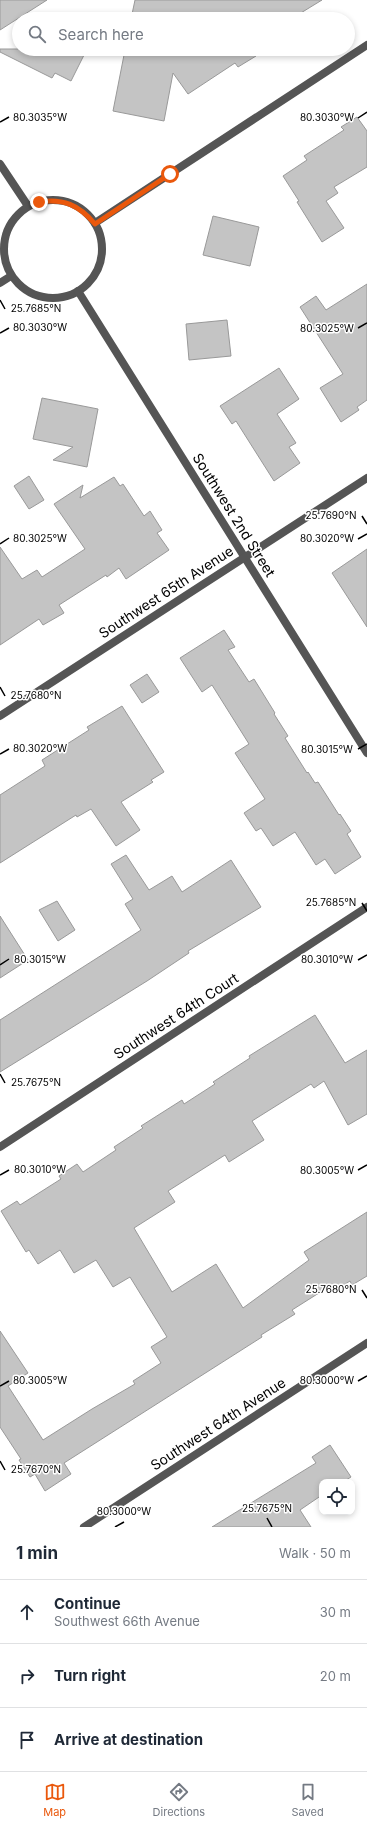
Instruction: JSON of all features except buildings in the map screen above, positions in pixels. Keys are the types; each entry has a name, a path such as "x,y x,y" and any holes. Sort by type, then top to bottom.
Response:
{"street":[{"path":"355,53 367,45"},
{"path":"95,224 350,56"},
{"path":"0,164 28,206"},
{"path":"51,200 64,201 75,205 95,224 102,247 101,260 96,272 88,283 78,291 67,297 54,299 42,298 19,286 11,276 6,266 4,255 6,232 18,213 28,206 51,200"},
{"path":"0,283 11,276"},
{"name":"Southwest 2nd Street","path":"78,291 367,752"},
{"name":"Southwest 65th Avenue","path":"0,716 367,478"},
{"name":"Southwest 64th Court","path":"0,1146 367,907"},
{"name":"Southwest 64th Avenue","path":"84,1527 367,1343"}],"route":[{"path":"39,202 51,200 64,201 75,205 95,224 170,174"}]}
